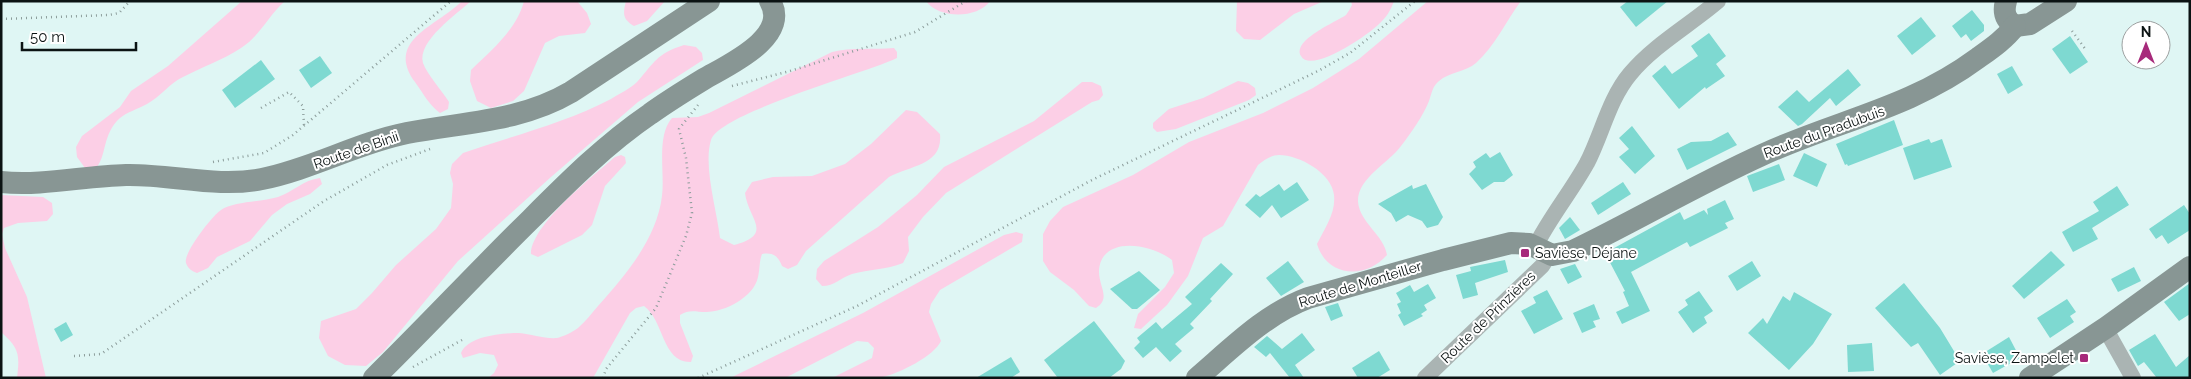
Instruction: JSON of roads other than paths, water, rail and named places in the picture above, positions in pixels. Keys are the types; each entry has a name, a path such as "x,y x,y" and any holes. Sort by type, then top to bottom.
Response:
{"street":[{"name":"Route de Binii","path":"1,182 45,183 126,175 233,182 262,179 316,164 395,136 520,114 547,105 571,92 709,1"},
{"path":"374,378 482,266 587,164 617,138 679,95 740,59 763,40 774,21 774,13 770,1"},
{"name":"Route de Prinzières","path":"1426,378 1542,266 1542,251 1553,214 1579,178 1616,97 1629,75 1648,56 1718,1"},
{"path":"2006,1 2005,14 2008,21 2015,26"},
{"name":"Route du Pradubuis","path":"1542,251 1556,256 1573,251 1768,152 1909,100 1967,66 2005,37 2015,26 2030,24 2066,1"},
{"name":"Route de Monteiller","path":"1197,378 1263,323 1308,298 1504,245 1523,243 1542,251"},
{"path":"2030,378 2105,328 2190,266"},
{"path":"2105,328 2133,378"}],"place":[{"name":"Savièse, Déjane","path":"1525,253"},
{"name":"Savièse, Zampelet","path":"2084,358"}]}
